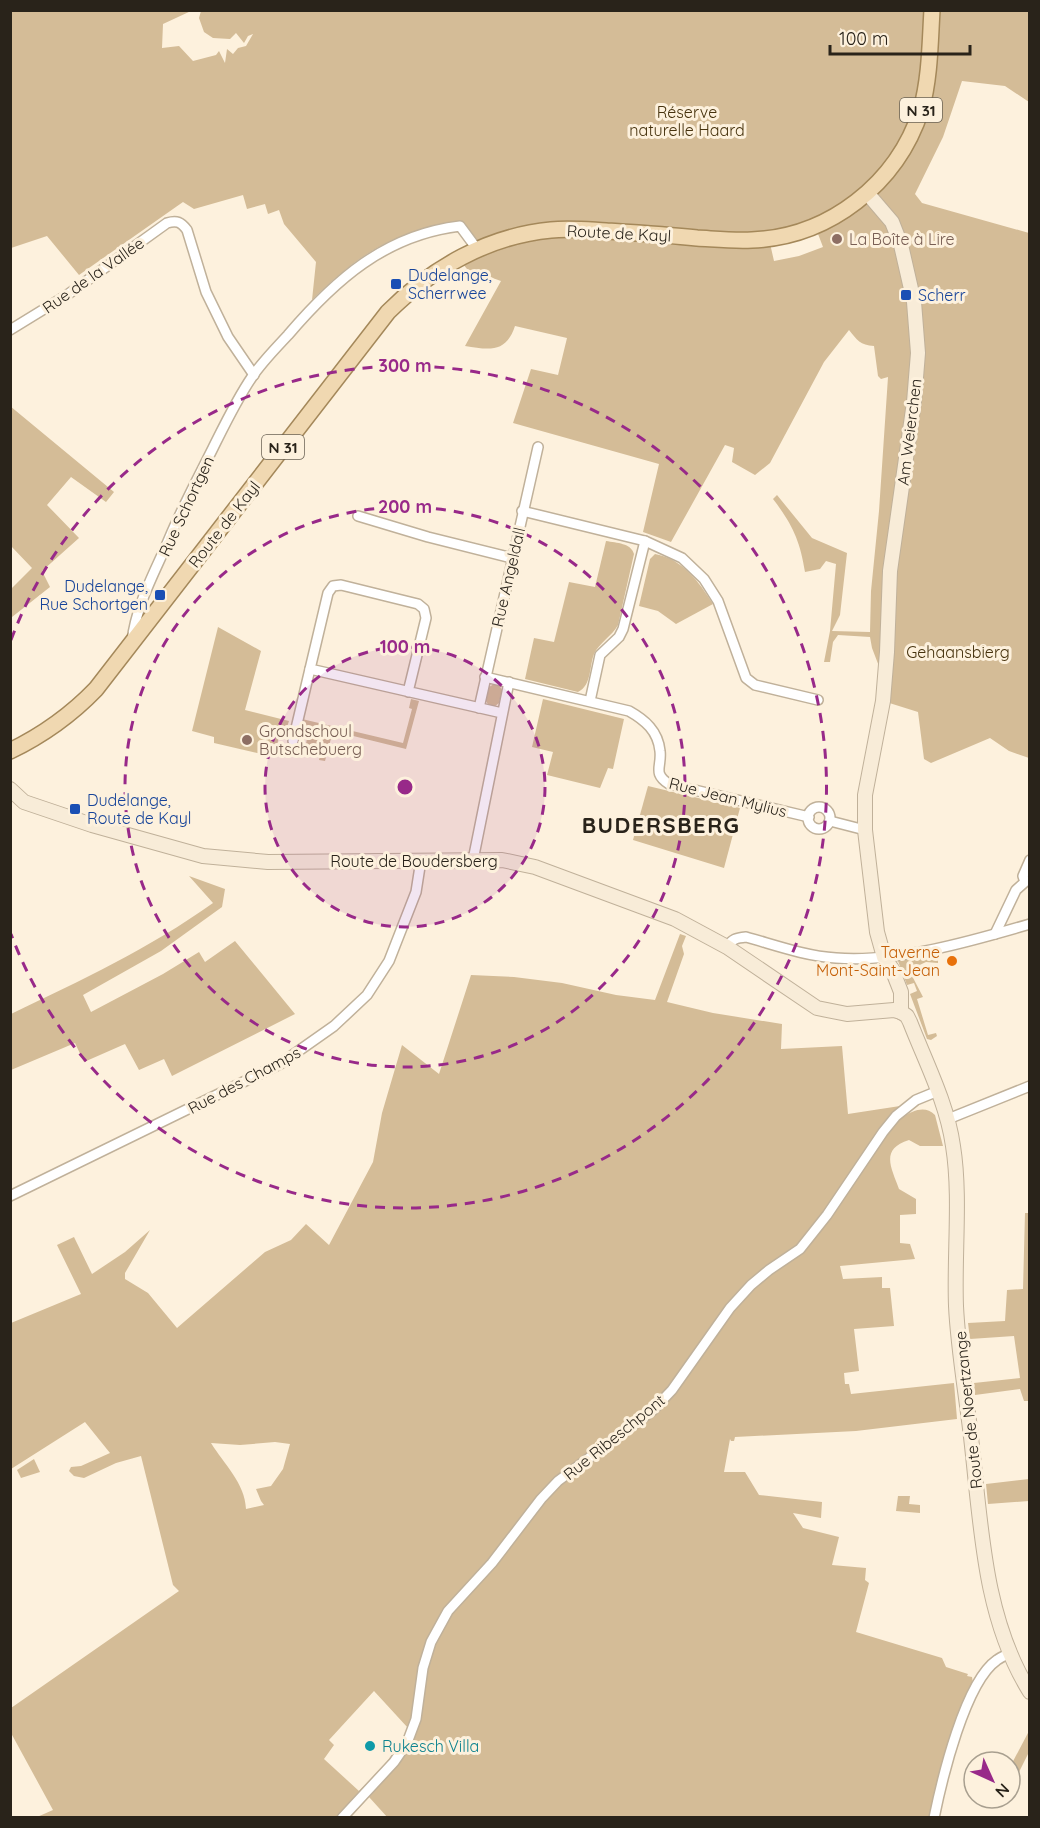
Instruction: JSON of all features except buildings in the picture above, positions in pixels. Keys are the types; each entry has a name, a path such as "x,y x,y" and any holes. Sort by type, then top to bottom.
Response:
{"main road":[{"name":"N 31","path":"868,194 890,169 902,150 921,109 927,78 932,10"},
{"name":"Route de Kayl","path":"10,751 46,731 80,705 96,688 388,312 419,284 448,263 477,249 511,237 552,230 587,230 733,240 782,237 827,221 847,210 868,194"},
{"name":"Am Weierchen","path":"865,830 865,795 883,701 890,571 914,402 918,353 914,302 901,245 892,222 882,207 868,194"},
{"name":"Route de Boudersberg","path":"10,789 24,802 93,825 203,856 268,862 502,860 535,867 675,919 727,947 817,1008 847,1014 898,1011"},
{"path":"10,795 24,802"},
{"path":"865,830 877,932 884,957 892,969 901,992 898,1011"},
{"name":"Route de Noertzange","path":"898,1011 907,1016 910,1022 948,1119 954,1148 956,1308 982,1536 995,1607 1010,1653 1029,1692"}],"street":[{"name":"Rue de la Vallée","path":"10,330 67,295 167,223 175,221 182,223 187,230 206,292 228,337 254,375"},
{"name":"Rue Schortgen","path":"132,643 134,620 182,510 236,402 254,375 294,327 336,284 384,249 407,239 460,226 477,249"},
{"name":"Rue Angeldall","path":"478,708 538,447"},
{"path":"522,512 645,541 682,558 704,579 718,602 746,678 755,685 818,700"},
{"path":"358,516 428,537 512,558"},
{"path":"590,701 600,654 619,637 623,629 645,541"},
{"path":"293,741 328,593 333,586 341,585 418,604 424,609 426,618 408,692"},
{"path":"310,669 502,713"},
{"name":"Rue Jean Mylius","path":"485,677 629,711 645,720 655,734 660,752 658,771 661,779 669,784 809,817"},
{"path":"473,860 509,682"},
{"name":"Rue Jean Mylius","path":"819,808 828,812 830,821 827,826 817,829 809,823 809,817 814,809 819,808"},
{"name":"Rue Jean Mylius","path":"830,821 865,830"},
{"name":"Rue des Champs","path":"10,1196 272,1068 334,1026 367,995 389,961 416,892 421,860"},
{"path":"995,934 1016,890 1027,881 1023,876 1029,860"},
{"path":"727,947 731,941 746,937 834,958 884,957 995,934 1029,924"},
{"path":"948,1119 1029,1086"},
{"name":"Rue Ribeschpont","path":"342,1818 394,1762 407,1743 416,1719 423,1668 431,1642 448,1611 492,1563 541,1499 558,1481 652,1411 672,1390 730,1308 751,1285 800,1249 827,1215 896,1116 916,1100 938,1091"},
{"path":"934,1818 947,1763 968,1704 996,1660 1010,1653"}],"green space":[{"path":"10,11 191,11 163,24 162,48 179,46 193,61 216,55 219,51 225,63 227,49 233,54 238,48 246,46 253,34 248,36 244,43 236,33 230,39 213,38 204,32 199,18 201,11 1029,11 1029,102 1005,86 962,81 943,137 915,194 922,203 1029,233 1029,758 1009,751 990,738 931,763 924,759 918,712 883,701 885,682 870,637 838,635 833,642 830,662 824,662 830,631 836,564 826,561 820,569 805,572 801,551 794,533 773,499 777,495 812,538 847,553 840,615 832,631 870,632 871,591 888,377 881,379 878,376 874,346 859,341 849,330 824,362 770,463 755,475 732,462 734,448 725,445 671,542 643,532 659,464 513,423 531,369 558,375 567,338 515,326 507,341 496,348 465,346 501,281 467,269 463,264 480,256 456,221 407,234 380,246 344,271 312,300 316,262 284,224 279,210 268,214 265,204 247,209 243,195 194,209 183,202 79,275 47,236 11,248","holes":["815,226 823,247 799,256 774,261 769,239"]},
{"path":"10,406 114,492 106,502 71,477 47,505 79,538 42,571 50,587 12,617 11,589 32,568 11,546"},
{"path":"606,541 627,546 634,554 618,625 594,654 586,685 578,692 525,679 534,638 554,642 569,582 595,587"},
{"path":"655,554 682,566 696,580 713,604 676,624 658,611 639,606 650,559"},
{"path":"218,627 261,651 245,710 289,721 279,737 274,757 214,743 214,737 192,731"},
{"path":"494,684 499,685 502,690 499,703 494,707 489,706 486,701 489,687"},
{"path":"411,699 419,701 406,749 333,731 325,761 319,760 321,752 305,747 306,738 300,726 302,719 403,743 412,709 409,708"},
{"path":"543,699 624,719 613,769 608,768 600,788 547,775 553,752 532,747"},
{"path":"648,786 740,808 724,868 633,840"},
{"path":"189,876 225,889 222,907 161,951 83,995 91,1012 199,952 205,962 235,941 295,1014 172,1076 164,1059 139,1070 125,1044 84,1062 75,1043 11,1070 11,1014 140,949 213,903"},
{"path":"680,934 686,936 682,946 684,954 667,1002 713,1013 782,1024 781,1049 842,1046 848,1114 900,1106 881,1130 888,1131 903,1117 916,1111 929,1111 935,1115 943,1146 920,1146 909,1140 894,1148 890,1160 899,1189 916,1199 916,1214 900,1215 900,1243 910,1244 915,1259 840,1266 843,1279 882,1277 882,1288 890,1288 894,1326 854,1329 859,1371 844,1373 845,1384 849,1384 851,1394 954,1383 957,1419 856,1431 735,1437 734,1441 730,1439 724,1472 745,1472 759,1495 822,1502 821,1518 793,1513 803,1528 839,1537 832,1565 866,1568 865,1580 869,1583 856,1632 942,1658 946,1667 972,1677 973,1683 953,1727 929,1817 388,1818 369,1797 351,1817 37,1817 53,1810 11,1733 11,1708 179,1591 173,1585 141,1456 116,1463 84,1478 74,1476 69,1471 71,1467 81,1466 110,1453 85,1422 11,1469 11,1323 81,1294 57,1245 74,1237 92,1274 125,1252 150,1230 125,1273 125,1279 148,1293 177,1328 265,1252 291,1240 306,1224 329,1245 373,1162 382,1113 402,1045 439,1074 471,975 562,983 616,995 655,1000","holes":["679,1377 658,1410 627,1437 562,1483 650,1410","275,1442 290,1444 283,1469 271,1486 256,1489 264,1505 246,1509 238,1482 211,1443 240,1445","374,1691 408,1728 393,1754 359,1791 324,1759 334,1745 329,1740"]},
{"path":"938,953 938,963 926,962 909,970 923,997 917,999 928,1035 936,1033 937,1036 931,1040 927,1039 910,994 917,991 914,983 907,985 898,961"},
{"path":"1025,1213 1029,1213 1029,1401 1024,1401 1020,1389 975,1395 974,1383 1020,1378 1014,1336 970,1339 968,1323 1005,1321 1007,1290 1023,1289"},
{"path":"34,1459 40,1472 21,1478 17,1470"},
{"path":"1029,1479 1029,1501 988,1504 986,1484"},
{"path":"898,1496 910,1496 909,1504 920,1505 920,1513 896,1511"},
{"path":"1029,1731 1029,1752 1022,1766 1022,1750 1019,1750"}],"place":[{"name":"La Boîte à Lire","path":"837,239"},
{"name":"Dudelange, Scherrwee","path":"396,284"},
{"name":"Scherr","path":"906,295"},
{"name":"Dudelange, Rue Schortgen","path":"160,595"},
{"name":"Grondschoul Butschebuerg","path":"247,740"},
{"name":"Dudelange, Route de Kayl","path":"75,809"},
{"name":"Taverne Mont-Saint-Jean","path":"952,961"},
{"name":"Rukesch Villa","path":"370,1746"}],"district":[{"name":"BUDERSBERG","path":"661,825"}],"park label":[{"name":"Réserve naturelle Haard","path":"687,121"},
{"name":"Gehaansbierg","path":"958,652"}]}
